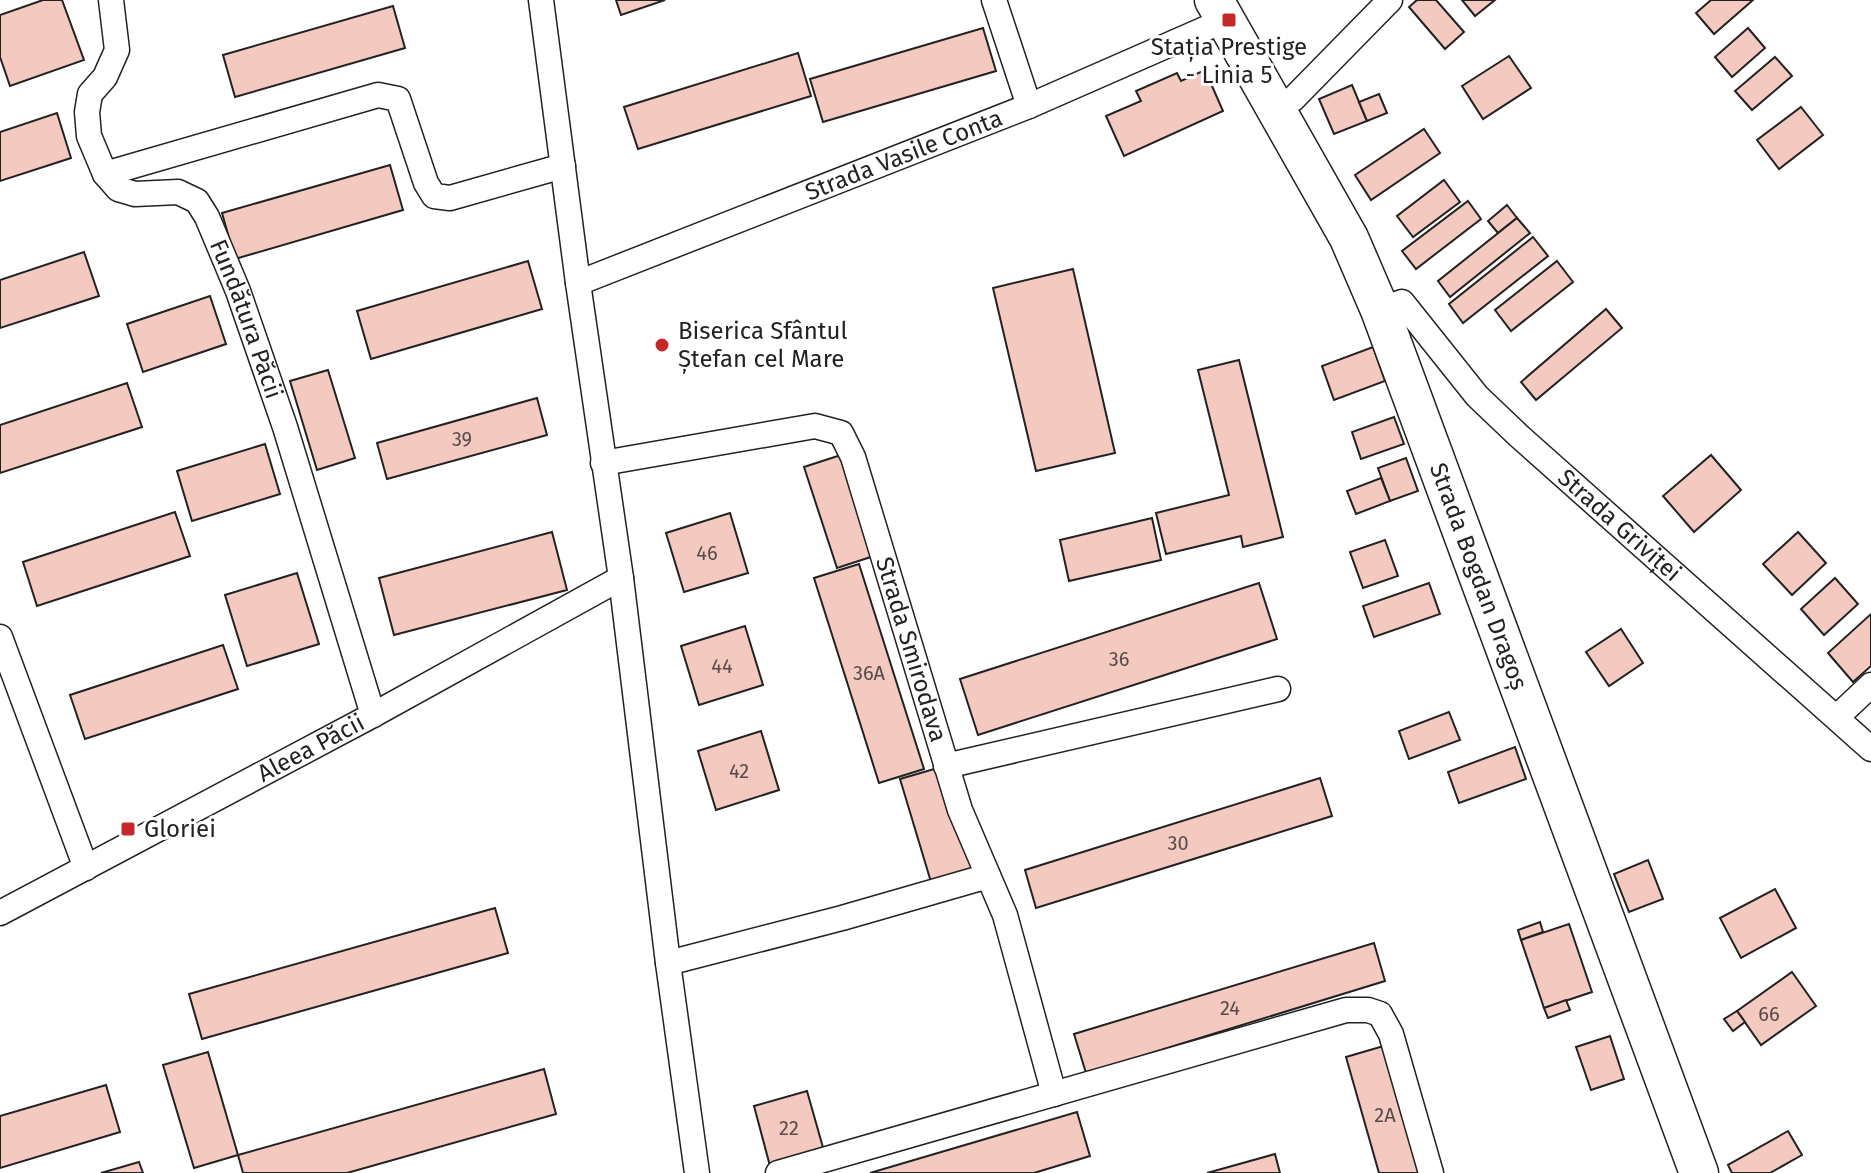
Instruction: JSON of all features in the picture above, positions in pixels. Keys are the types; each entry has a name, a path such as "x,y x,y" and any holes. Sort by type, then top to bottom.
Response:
{"main road":[{"name":"Strada Bogdan Dragoș","path":"1219,9 1349,238 1380,310 1699,1173"}],"street":[{"path":"111,0 117,50 105,77 90,94 87,112 89,136 105,174 378,95 398,99 426,183 434,196 450,198 563,166"},
{"path":"541,0 621,578 697,1173"},
{"path":"994,0 1029,106"},
{"path":"1275,108 1293,99 1390,0"},
{"name":"Strada Vasile Conta","path":"578,283 1029,106 1207,28 1219,9"},
{"name":"Fundătura Păcii","path":"105,174 118,189 135,194 178,192 197,201 207,217 238,291 285,427 373,715"},
{"name":"Strada Griviței","path":"1380,310 1402,302 1477,396 1871,749"},
{"name":"Strada Smirodava","path":"603,463 815,426 841,433 853,457 960,810 1005,915 1054,1094"},
{"name":"Aleea Păcii","path":"0,913 373,715 621,578"},
{"path":"0,637 86,868"},
{"path":"1837,717 1871,685"},
{"path":"946,766 1278,689"},
{"path":"668,963 988,876"},
{"path":"778,1173 1346,1010 1368,1010 1380,1014 1391,1034 1431,1173"}],"building":[{"path":"43,0 62,0 84,60 10,86 0,57 0,15"},
{"path":"616,0 665,0 621,15"},
{"path":"1417,0 1436,0 1464,32 1445,49 1409,7"},
{"path":"1462,0 1495,0 1475,16"},
{"path":"1711,0 1753,0 1714,34 1696,13"},
{"path":"393,6 405,48 235,97 223,55"},
{"path":"983,28 996,71 823,122 810,79"},
{"path":"1748,28 1765,48 1732,77 1715,57"},
{"path":"798,53 811,96 638,149 624,107"},
{"path":"1509,56 1531,88 1483,119 1462,86"},
{"path":"1775,57 1792,76 1752,110 1735,91"},
{"path":"1205,70 1223,111 1124,156 1106,116 1141,101 1136,91 1177,73 1181,81"},
{"path":"1352,85 1367,121 1334,134 1319,99"},
{"path":"1379,94 1387,113 1367,121 1359,102"},
{"path":"1801,107 1823,135 1779,169 1757,140"},
{"path":"57,113 71,158 0,181 0,132"},
{"path":"1424,129 1440,153 1371,200 1355,175"},
{"path":"390,165 403,210 235,259 222,213"},
{"path":"1444,180 1460,202 1413,237 1397,216"},
{"path":"1468,201 1481,219 1416,269 1402,251"},
{"path":"1507,205 1517,218 1498,233 1488,221"},
{"path":"1517,218 1530,233 1450,297 1438,281"},
{"path":"1533,237 1548,256 1463,323 1449,304"},
{"path":"84,252 99,296 0,328 0,280"},
{"path":"528,261 542,309 371,359 357,311"},
{"path":"1557,261 1573,282 1511,331 1495,310"},
{"path":"1073,269 1115,453 1036,471 993,288"},
{"path":"210,296 226,344 143,372 127,324"},
{"path":"1606,309 1622,328 1536,400 1521,382"},
{"path":"1373,347 1385,381 1334,400 1322,366"},
{"path":"1239,360 1283,537 1243,547 1241,536 1166,554 1156,513 1229,495 1198,370"},
{"path":"328,370 355,458 317,470 290,381"},
{"path":"127,383 142,427 0,473 0,425"},
{"path":"537,398 547,435 387,479 377,443"},
{"path":"1394,417 1404,444 1361,459 1352,432"},
{"path":"265,444 280,494 192,521 177,471"},
{"path":"847,453 880,554 837,568 804,467"},
{"path":"1711,455 1741,490 1694,532 1663,496"},
{"path":"1406,458 1418,491 1390,501 1378,468"},
{"path":"1381,478 1390,501 1356,514 1347,491"},
{"path":"175,512 190,556 37,606 23,562"},
{"path":"730,513 748,573 684,592 666,533"},
{"path":"1152,518 1161,560 1069,581 1060,540"},
{"path":"552,532 567,590 394,635 379,578"},
{"path":"1798,532 1826,563 1792,595 1763,564"},
{"path":"1385,540 1398,576 1363,588 1350,552"},
{"path":"859,564 924,769 879,783 814,578"},
{"path":"297,573 319,644 247,666 225,595"},
{"path":"1835,578 1858,604 1824,635 1801,609"},
{"path":"1259,583 1277,639 978,735 960,679"},
{"path":"1429,583 1440,614 1374,637 1363,606"},
{"path":"1871,614 1871,666 1853,682 1828,653"},
{"path":"745,626 763,685 699,705 681,646"},
{"path":"1621,629 1643,663 1609,686 1586,652"},
{"path":"223,645 238,689 85,739 70,695"},
{"path":"1449,712 1460,740 1409,759 1399,731"},
{"path":"761,731 779,790 716,810 698,751"},
{"path":"1515,747 1526,779 1459,803 1448,772"},
{"path":"941,767 972,870 931,882 900,779"},
{"path":"1320,778 1332,816 1036,908 1025,870"},
{"path":"1648,860 1663,899 1629,912 1614,874"},
{"path":"1775,889 1796,928 1741,958 1720,918"},
{"path":"495,908 508,953 202,1039 189,994"},
{"path":"1540,922 1543,932 1521,940 1518,930"},
{"path":"1569,924 1592,992 1544,1008 1521,940"},
{"path":"1374,943 1385,981 1086,1073 1074,1034"},
{"path":"1792,972 1816,1006 1761,1045 1737,1011"},
{"path":"1566,1000 1570,1010 1548,1018 1544,1008"},
{"path":"1737,1011 1745,1022 1733,1031 1724,1019"},
{"path":"1610,1036 1624,1079 1591,1090 1576,1047"},
{"path":"1387,1045 1424,1173 1379,1173 1346,1057"},
{"path":"208,1052 238,1155 194,1168 163,1065"},
{"path":"544,1069 556,1114 347,1173 243,1173 238,1155"},
{"path":"106,1085 120,1132 0,1168 0,1116"},
{"path":"807,1091 824,1151 770,1166 754,1106"},
{"path":"1077,1112 1090,1156 1034,1173 870,1173"},
{"path":"1788,1131 1802,1155 1770,1173 1732,1173 1728,1165"},
{"path":"1275,1154 1280,1173 1207,1173"},
{"path":"139,1162 143,1173 101,1173"}],"place":[{"name":"Stația Prestige - Linia 5","path":"1229,20"},
{"name":"Biserica Sfântul Ștefan cel Mare","path":"662,345"},
{"name":"Gloriei","path":"128,829"}]}
